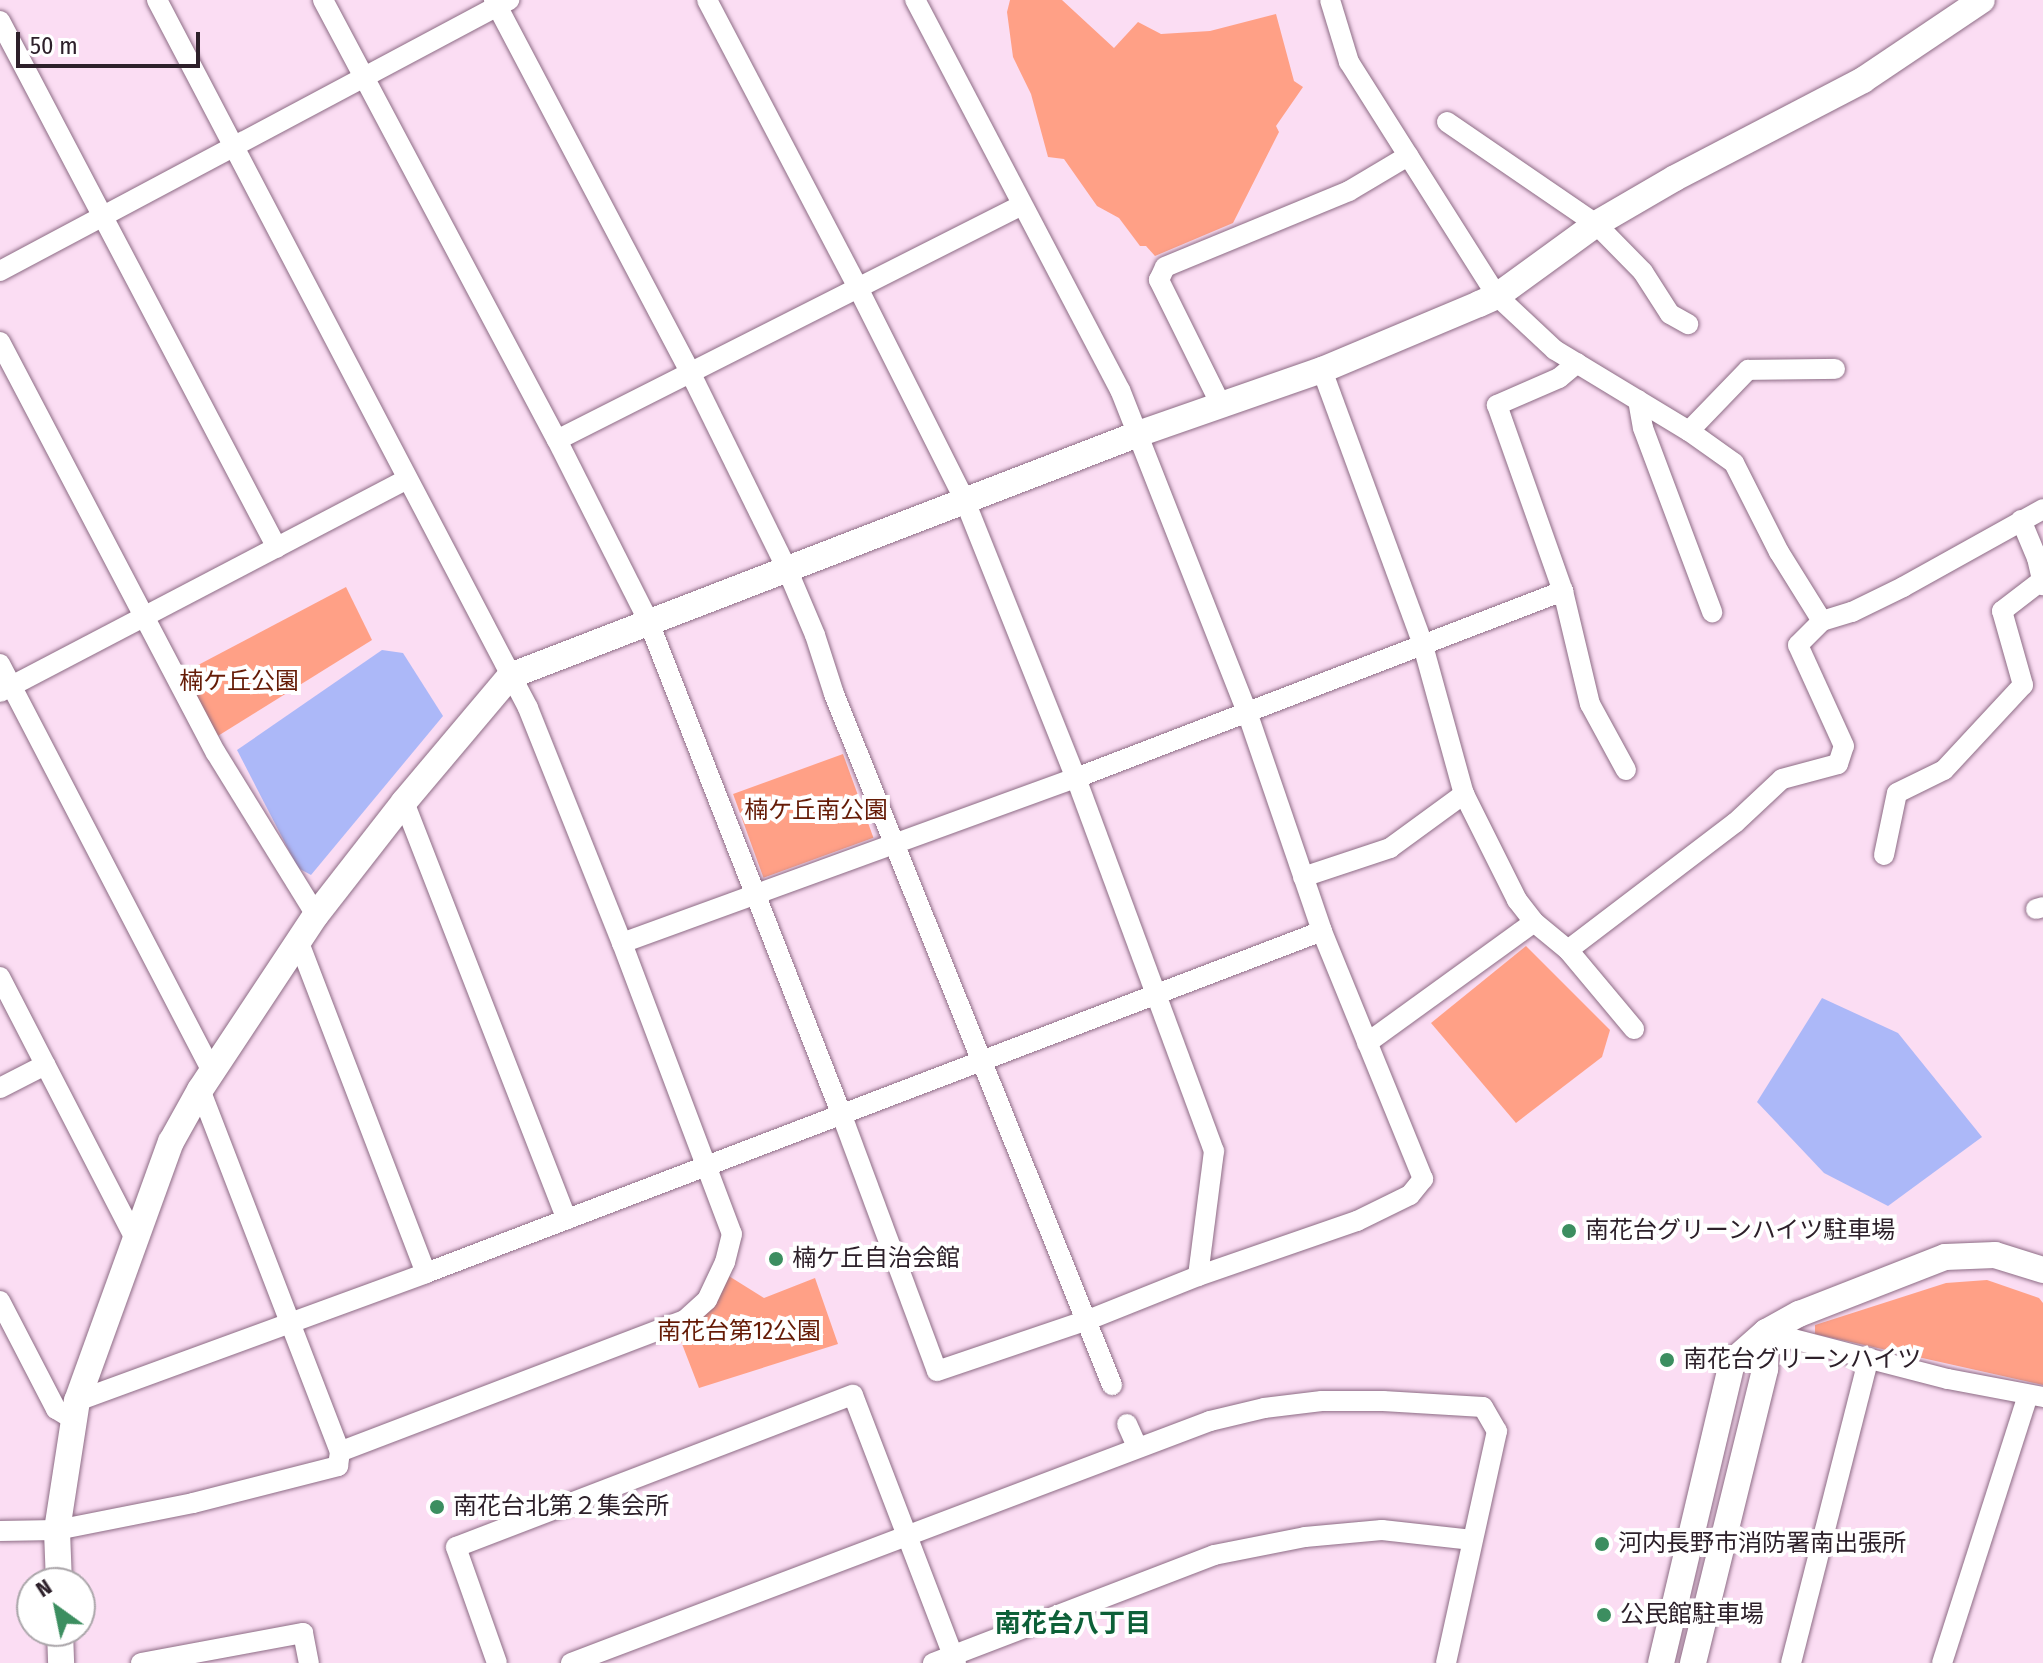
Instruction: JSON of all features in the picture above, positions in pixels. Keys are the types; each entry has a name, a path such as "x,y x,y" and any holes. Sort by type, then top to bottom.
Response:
{"street":[{"path":"157,0 528,708 622,943 732,1234 725,1262 707,1300 685,1320 340,1452"},
{"path":"323,0 557,440 648,620 841,1113 937,1371 1088,1320 1198,1276 1357,1221 1410,1195 1423,1179 1322,931 1247,712 1120,390 915,0"},
{"path":"707,0 857,286 965,501 1076,778 1153,994 1214,1151 1198,1276"},
{"path":"1330,0 1349,62 1497,296 1555,350 1689,431 1734,463 1779,552 1822,621"},
{"path":"58,1567 57,1530 75,1410 171,1142 206,1081 316,915 404,802 510,676 648,620 1138,434 1322,370 1497,296 1596,224 1675,178 1863,80 1982,0"},
{"path":"0,271 500,2 689,370 787,569 1112,1385"},
{"path":"0,21 277,548"},
{"path":"1447,122 1596,224 1643,272 1670,314 1688,324"},
{"path":"1221,405 1159,280 1165,267 1349,191 1408,156"},
{"path":"557,440 689,370 1022,205"},
{"path":"0,342 216,753 316,915"},
{"path":"1577,363 1559,378 1497,405 1563,591 1590,704 1626,770"},
{"path":"1689,431 1748,370 1835,369"},
{"path":"1322,370 1422,642 1464,794 1517,900 1534,922 1568,950 1634,1029"},
{"path":"1638,400 1643,428 1712,612"},
{"path":"6,689 407,479"},
{"path":"1568,950 1735,823 1782,779 1838,764 1844,746 1798,645 1822,621 1852,612 1903,587 2043,509"},
{"path":"1884,855 1897,793 1944,770 2023,685 2002,611 2042,583 2037,558 2021,520"},
{"path":"622,943 1076,778 1422,642 1563,591"},
{"path":"0,664 6,689 206,1081 287,1322 340,1452 338,1466 193,1503 57,1530 0,1531"},
{"path":"1303,877 1390,848 1464,794"},
{"path":"404,802 567,1219"},
{"path":"1367,1043 1534,922"},
{"path":"0,1301 56,1409 75,1410 287,1322 426,1273 1322,931"},
{"path":"298,940 426,1273"},
{"path":"0,977 136,1241"},
{"path":"0,1088 45,1065"},
{"path":"1661,1663 1732,1362 1766,1332 1874,1283 1945,1257 1995,1255 2043,1270"},
{"path":"1766,1332 1948,1379 2036,1396 1942,1663"},
{"path":"1693,1663 1765,1369 1766,1332"},
{"path":"1791,1663 1869,1358"},
{"path":"497,1663 456,1547 853,1395 954,1659"},
{"path":"571,1663 1137,1446 1210,1421 1264,1408 1322,1401 1483,1407 1497,1431 1446,1663"},
{"path":"1127,1424 1137,1446"},
{"path":"933,1663 954,1659 1214,1555 1305,1537 1382,1530 1472,1540"},
{"path":"141,1663 190,1658 303,1633 309,1663"}],"green space":[{"path":"1010,0 1062,0 1114,48 1138,22 1161,34 1210,31 1276,14 1294,81 1303,87 1276,126 1279,132 1233,223 1155,256 1146,246 1140,246 1119,218 1097,206 1064,159 1048,157 1031,94 1013,57 1007,12"},
{"name":"楠ケ丘公園","path":"346,587 372,640 213,739 181,674"},
{"name":"楠ケ丘南公園","path":"843,754 873,838 763,878 733,794"},
{"path":"1526,946 1610,1030 1602,1057 1516,1123 1431,1023"},
{"name":"南花台第12公園","path":"724,1273 764,1298 815,1278 838,1344 699,1388 677,1331"},
{"path":"1987,1280 2039,1298 2043,1303 2043,1385 1815,1334 1815,1325 1946,1283"}],"water":[{"path":"382,650 403,653 443,716 311,875 298,868 237,750"},
{"path":"1822,998 1898,1033 1982,1137 1888,1206 1824,1173 1757,1102"}],"place":[{"name":"南花台グリーンハイツ駐車場","path":"1569,1231"},
{"name":"楠ケ丘自治会館","path":"776,1259"},
{"name":"南花台グリーンハイツ","path":"1667,1360"},
{"name":"南花台北第２集会所","path":"437,1507"},
{"name":"河内長野市消防署南出張所","path":"1602,1544"},
{"name":"公民館駐車場","path":"1604,1615"}],"district":[{"name":"南花台八丁目","path":"1073,1624"}]}
